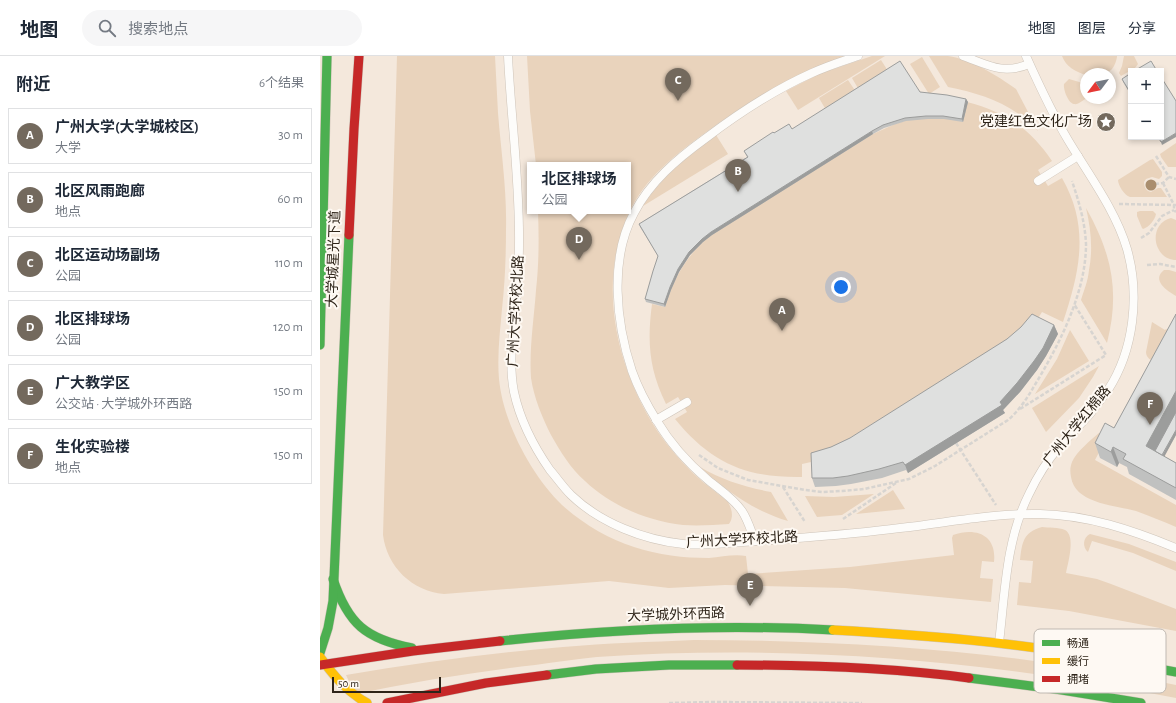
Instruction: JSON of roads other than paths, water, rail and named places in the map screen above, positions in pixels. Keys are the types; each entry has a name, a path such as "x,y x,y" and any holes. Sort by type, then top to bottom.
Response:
{"main road":[{"path":"320,345 327,56"},
{"path":"322,258 335,56"},
{"name":"大学城星光下道","path":"320,652 328,628 333,601 354,129 359,56"},
{"path":"333,579 338,594 350,615 360,627 371,636 402,646 421,650"},
{"name":"大学城外环西路","path":"322,662 562,634 694,627 855,631 936,637 1034,649"},
{"path":"322,662 346,688 367,703"},
{"path":"387,703 486,683 588,670 669,665 754,665 852,668 940,674 1034,686"},
{"name":"大学城外环西路","path":"1166,670 1176,672"},
{"path":"1080,693 1141,703"}],"lane":[{"name":"广州大学环校北路","path":"508,56 520,227 518,287 512,350 512,378 514,391 518,407 530,436 544,461 570,494 592,511 622,528 648,537 681,544 711,544 867,532 1002,515 1040,514 1085,519 1128,529 1176,548"},
{"path":"755,541 745,517 736,505 707,480 685,458 667,437 643,398 624,346 620,318 618,292 619,263 624,239 633,214 648,190 664,172 695,146 732,119 770,95 799,79 858,56"},
{"path":"963,56 994,68 1001,69 1022,67 1030,64"},
{"name":"广州大学红棉路","path":"999,644 1009,557 1012,539 1020,515 1035,482 1047,462 1089,415 1108,390 1122,362 1128,343 1132,326 1134,302 1132,269 1120,230 1107,204 1049,106 1026,56"},
{"path":"1038,181 1078,156"},
{"path":"656,420 687,402"}],"place":[{"name":"北区运动场副场","path":"678,101"},
{"name":"党建红色文化广场","path":"1106,122"},
{"name":"北区风雨跑廊","path":"738,192"},
{"name":"北区排球场","path":"579,260"},
{"name":"广州大学(大学城校区)","path":"782,331"},
{"name":"生化实验楼","path":"1150,425"},
{"name":"广大教学区","path":"750,606"}]}
